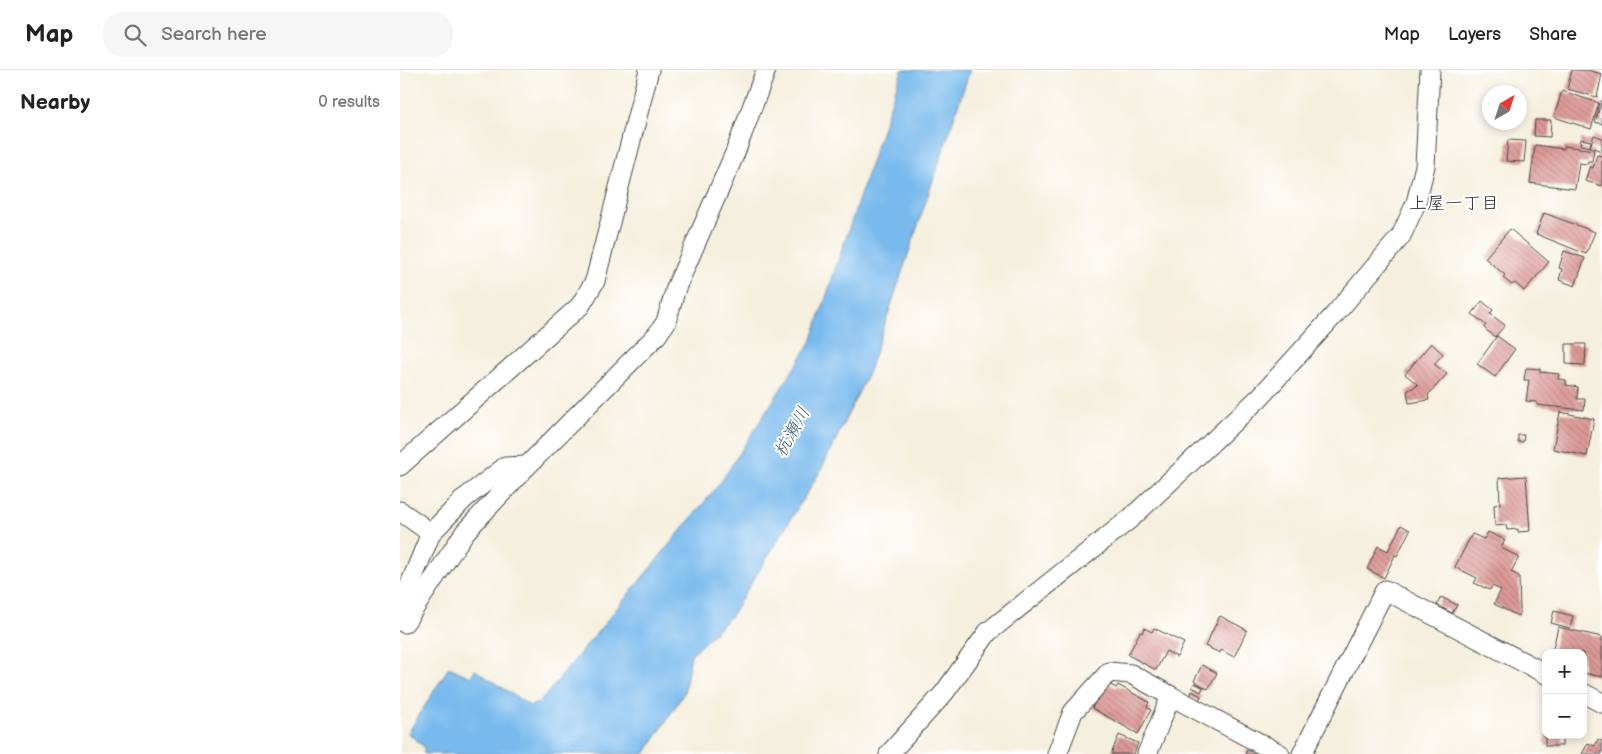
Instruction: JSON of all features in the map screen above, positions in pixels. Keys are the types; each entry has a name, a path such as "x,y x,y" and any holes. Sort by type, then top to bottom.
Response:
{"street":[{"path":"400,466 580,306 595,281 649,70"},
{"path":"404,624 464,532 657,335 666,322 676,288 735,154 766,70"},
{"path":"889,754 944,693 988,632 1131,518 1260,397 1336,313 1401,236 1416,203 1425,166 1430,70"},
{"path":"404,624 402,604 431,532 465,498 505,467 527,466"},
{"path":"400,511 431,532"},
{"path":"1302,754 1385,590 1542,672"},
{"path":"1057,754 1073,712 1109,672 1131,674 1280,754"},
{"path":"1585,694 1602,703"},
{"path":"1147,754 1171,696"}],"water":[{"name":"杭瀬川","path":"902,70 970,70 869,371 821,470 731,616 691,655 684,693 645,754 424,754 424,747 408,733 449,667 470,677 475,670 530,706 540,702 721,482 811,342"}],"building":[{"path":"1572,70 1588,70 1602,74 1597,97 1567,89"},
{"path":"1562,91 1599,103 1591,129 1554,117"},
{"path":"1602,100 1602,124 1595,122"},
{"path":"1535,120 1551,120 1550,137 1534,136"},
{"path":"1594,135 1602,138 1602,151 1590,147"},
{"path":"1581,139 1591,141 1590,147 1580,145"},
{"path":"1508,140 1526,141 1524,162 1506,161"},
{"path":"1535,145 1564,149 1564,146 1594,150 1592,161 1588,161 1587,164 1579,163 1575,189 1530,183"},
{"path":"1597,155 1602,156 1602,186 1585,181 1590,166 1593,168"},
{"path":"1544,213 1595,232 1586,254 1536,234"},
{"path":"1510,229 1549,262 1524,291 1515,283 1512,285 1503,278 1505,275 1485,258"},
{"path":"1564,251 1585,258 1575,286 1559,280 1562,269 1559,268"},
{"path":"1482,301 1493,310 1490,314 1505,325 1495,337 1484,328 1486,325 1472,314"},
{"path":"1497,336 1515,349 1495,377 1477,364"},
{"path":"1431,343 1443,354 1434,364 1447,374 1428,395 1429,400 1409,403 1407,391 1418,385 1405,374"},
{"path":"1566,344 1586,344 1585,365 1566,364"},
{"path":"1526,368 1540,369 1540,372 1559,374 1558,379 1566,380 1566,385 1578,387 1577,399 1585,399 1584,410 1537,405 1537,402 1526,401 1529,380 1524,380"},
{"path":"1560,412 1594,419 1587,456 1553,449"},
{"path":"1518,435 1524,435 1523,442 1518,442"},
{"path":"1526,476 1530,531 1518,532 1518,529 1507,530 1506,525 1495,526 1494,505 1500,504 1499,478"},
{"path":"1401,525 1410,530 1384,578 1367,569 1378,546 1388,551"},
{"path":"1488,532 1505,540 1501,548 1519,557 1511,572 1519,576 1520,612 1518,616 1494,604 1501,590 1492,586 1490,590 1474,583 1477,578 1455,567 1472,534 1484,539"},
{"path":"1441,597 1457,605 1452,613 1437,605"},
{"path":"1554,611 1573,616 1570,628 1551,623"},
{"path":"1220,616 1247,630 1234,657 1221,650 1220,653 1205,646"},
{"path":"1558,627 1602,637 1602,677 1587,674 1587,649 1553,649"},
{"path":"1144,628 1152,632 1154,628 1184,643 1177,657 1166,651 1156,670 1128,655"},
{"path":"1202,665 1217,673 1208,689 1194,681"},
{"path":"1106,682 1116,688 1118,685 1149,702 1147,707 1151,710 1138,734 1092,708"},
{"path":"1194,683 1203,687 1201,692 1192,687"},
{"path":"1192,691 1201,696 1199,701 1190,697"},
{"path":"1119,735 1138,743 1134,754 1111,754"},
{"path":"1545,739 1562,739 1562,746 1545,746"},
{"path":"1598,739 1602,741 1602,754 1582,754 1588,743 1595,746"},
{"path":"1247,750 1256,754 1245,754"}],"district":[{"name":"上屋一丁目","path":"1454,203"}]}
